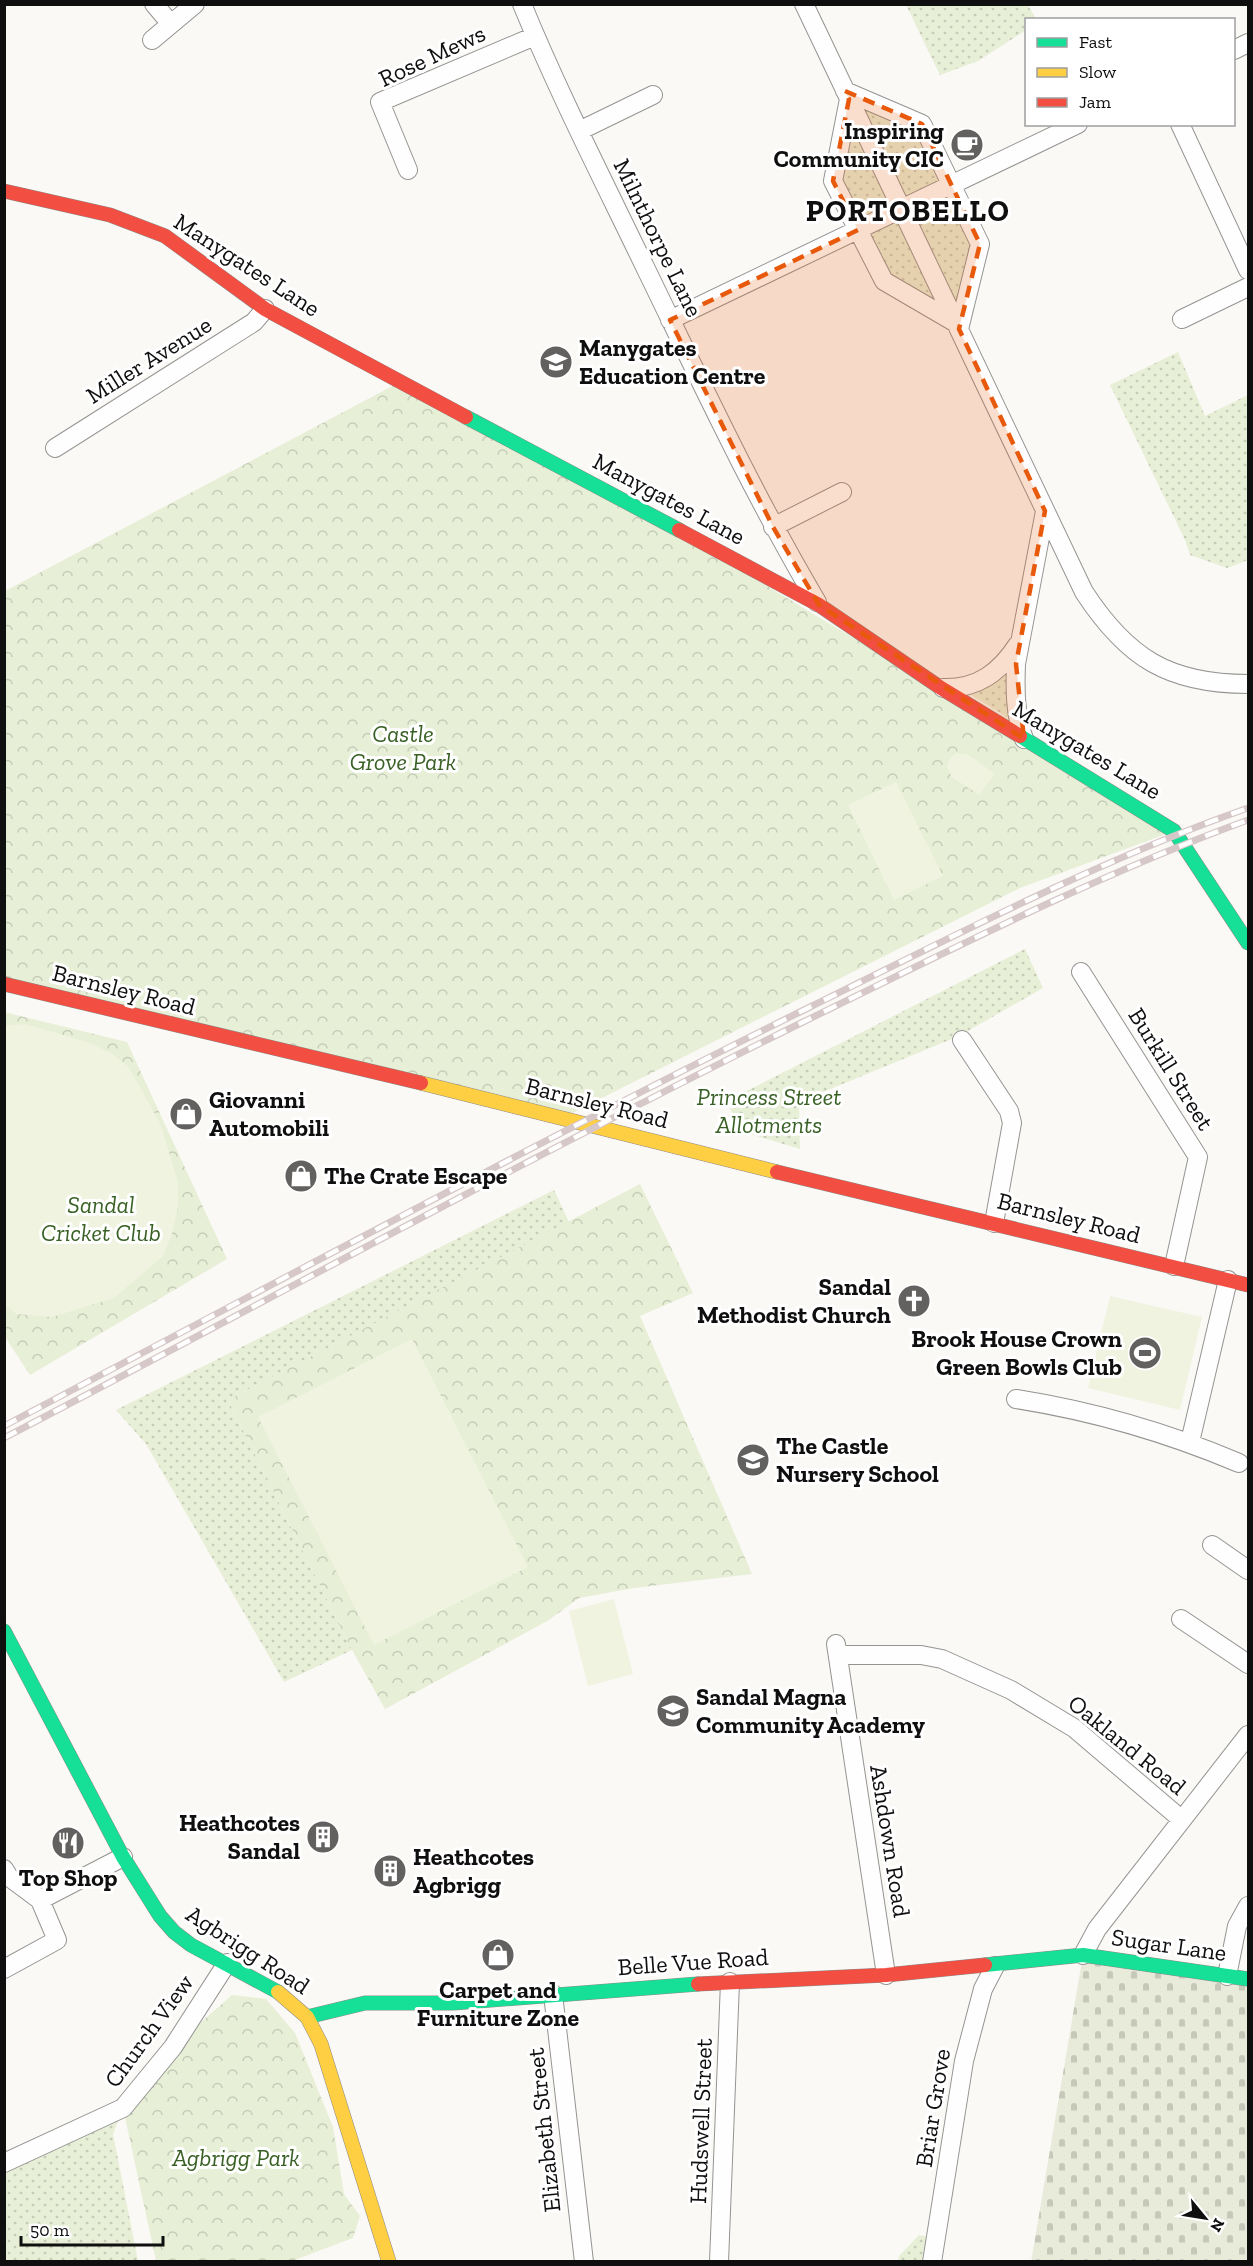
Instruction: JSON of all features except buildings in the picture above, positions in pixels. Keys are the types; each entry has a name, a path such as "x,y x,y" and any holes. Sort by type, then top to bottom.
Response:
{"street":[{"path":"154,4 171,24"},
{"path":"152,40 195,4"},
{"name":"Milnthorpe Lane","path":"522,4 557,90 670,320 773,527 819,605"},
{"path":"804,4 1089,600 1118,637 1138,656 1161,668 1189,678 1218,684 1248,684"},
{"name":"Rose Mews","path":"408,170 380,102 535,36"},
{"path":"579,131 653,95"},
{"path":"847,95 922,124 952,185 980,244 958,326"},
{"path":"847,95 834,181 884,281 958,326"},
{"path":"670,320 1074,126"},
{"path":"1181,126 1248,270"},
{"name":"Manygates Lane","path":"4,191 110,215 139,224 165,236 265,309 819,605 941,688 1174,831 1248,943"},
{"path":"1182,319 1248,286"},
{"name":"Miller Avenue","path":"55,448 254,322 265,309"},
{"path":"773,527 842,492"},
{"path":"1024,739 1019,724 1015,688 1021,639 1046,511"},
{"path":"941,688 962,689 991,674 1006,662 1021,639"},
{"name":"Burkill Street","path":"1081,972 1198,1157 1174,1266"},
{"name":"Barnsley Road","path":"4,984 1248,1285"},
{"path":"962,1040 1009,1111 1012,1123 994,1223"},
{"path":"1190,1442 1228,1280"},
{"path":"1016,1400 1063,1407 1190,1442 1239,1463"},
{"path":"1212,1545 1248,1570"},
{"path":"1181,1619 1248,1664"},
{"name":"Agbrigg Road","path":"4,1631 123,1857 160,1916 174,1932 208,1956 272,1987 307,2017 321,2044 333,2076 389,2262"},
{"name":"Oakland Road","path":"837,1649 921,1655 942,1659 1011,1690 1074,1728 1181,1819"},
{"name":"Ashdown Road","path":"837,1649 886,1975"},
{"path":"1083,1955 1097,1929 1248,1735"},
{"path":"40,1900 123,1857"},
{"path":"4,1970 57,1940 40,1900 6,1875"},
{"path":"1227,1976 1237,1926 1248,1906"},
{"name":"Belle Vue Road","path":"307,2017 364,2003 453,2003 730,1982 886,1975 995,1966 1083,1955"},
{"name":"Sugar Lane","path":"1083,1955 1248,1979"},
{"name":"Church View","path":"4,2163 123,2108 173,2047 226,1963"},
{"name":"Briar Grove","path":"932,2262 964,2061 983,1989 995,1966"},
{"name":"Hudswell Street","path":"719,2262 730,1982"},
{"name":"Elizabeth Street","path":"553,1994 584,2262"}],"highlighted area":[{"path":"845,91 922,124 980,244 959,329 1045,511 1016,664 1024,739 819,605 773,527 670,320 858,230 833,181 849,99"}],"green space":[{"path":"906,5 1028,5 1035,18 1025,18 1025,31 978,61 940,75"},
{"path":"849,99 922,124 980,244 959,329 884,281 833,181"},
{"path":"1178,352 1205,416 1248,395 1248,560 1227,568 1190,555 1185,540 1110,385"},
{"name":"Castle Grove Park","path":"400,382 614,494 1174,831 1020,888 564,1117 5,984 5,591"},
{"path":"1006,662 1019,725 962,689"},
{"path":"955,753 967,754 995,774 979,795 952,777 947,768 949,760"},
{"path":"896,782 943,876 894,900 848,805"},
{"name":"Princess Street Allotments","path":"1025,949 1043,988 959,1036 799,1102 800,1149 740,1131 727,1101"},
{"name":"Sandal Cricket Club","path":"4,1012 127,1042 227,1259 30,1375 5,1337"},
{"name":"Sandal Cricket Club","path":"25,1024 87,1042 111,1053 128,1066 160,1123 178,1182 178,1205 173,1231 163,1256 114,1298 52,1317 16,1314 5,1304 5,1026"},
{"path":"640,1184 693,1293 640,1316 752,1574 634,1588 579,1598 549,1620 385,1709 352,1650 228,1400"},
{"path":"554,1190 569,1222 228,1400 352,1650 284,1682 146,1444 116,1410"},
{"name":"Brook House Crown Green Bowls Club","path":"1110,1296 1202,1317 1180,1410 1088,1388"},
{"path":"412,1339 528,1567 374,1645 258,1417"},
{"path":"614,1599 633,1674 588,1686 569,1611"},
{"path":"1083,1955 1248,1979 1248,2261 1031,2262"},
{"name":"Agbrigg Park","path":"232,1995 266,1999 295,2033 333,2127 344,2194 360,2216 353,2238 292,2261 156,2261 123,2108 173,2047"},
{"path":"123,2108 113,2134 138,2261 5,2262 5,2163"},
{"path":"919,2235 929,2237 925,2261 898,2262 899,2256"}],"railway":[{"path":"4,1426 507,1161 810,1007 1026,901 1136,851 1248,808"},
{"path":"4,1438 702,1072 968,941 1135,865 1248,820"}],"traffic: fast":[{"path":"466,417 679,530"},
{"path":"1020,736 1174,831 1248,943"},
{"path":"4,1631 123,1857 160,1916 174,1932 191,1945 278,1992"},
{"path":"985,1965 1083,1955 1248,1979"},
{"path":"307,2017 365,2003 453,2003 698,1984"}],"traffic: slow":[{"path":"421,1083 777,1172"},
{"path":"278,1992 307,2017 321,2044 389,2262"}],"traffic: jam":[{"path":"4,191 110,215 165,236 265,309 466,417"},
{"path":"679,530 819,605 941,688 1020,736"},
{"path":"4,984 421,1083"},
{"path":"777,1172 1248,1285"},
{"path":"698,1984 886,1975 985,1965"}],"place":[{"name":"Inspiring Community CIC","path":"967,145"},
{"name":"Manygates Education Centre","path":"556,362"},
{"name":"Giovanni Automobili","path":"186,1114"},
{"name":"The Crate Escape","path":"301,1176"},
{"name":"Sandal Methodist Church","path":"914,1301"},
{"name":"Brook House Crown Green Bowls Club","path":"1145,1353"},
{"name":"The Castle Nursery School","path":"753,1460"},
{"name":"Sandal Magna Community Academy","path":"673,1711"},
{"name":"Heathcotes Sandal","path":"323,1837"},
{"name":"Top Shop","path":"68,1843"},
{"name":"Heathcotes Agbrigg","path":"390,1871"},
{"name":"Carpet and Furniture Zone","path":"498,1955"}],"district":[{"name":"PORTOBELLO","path":"908,211"}]}
